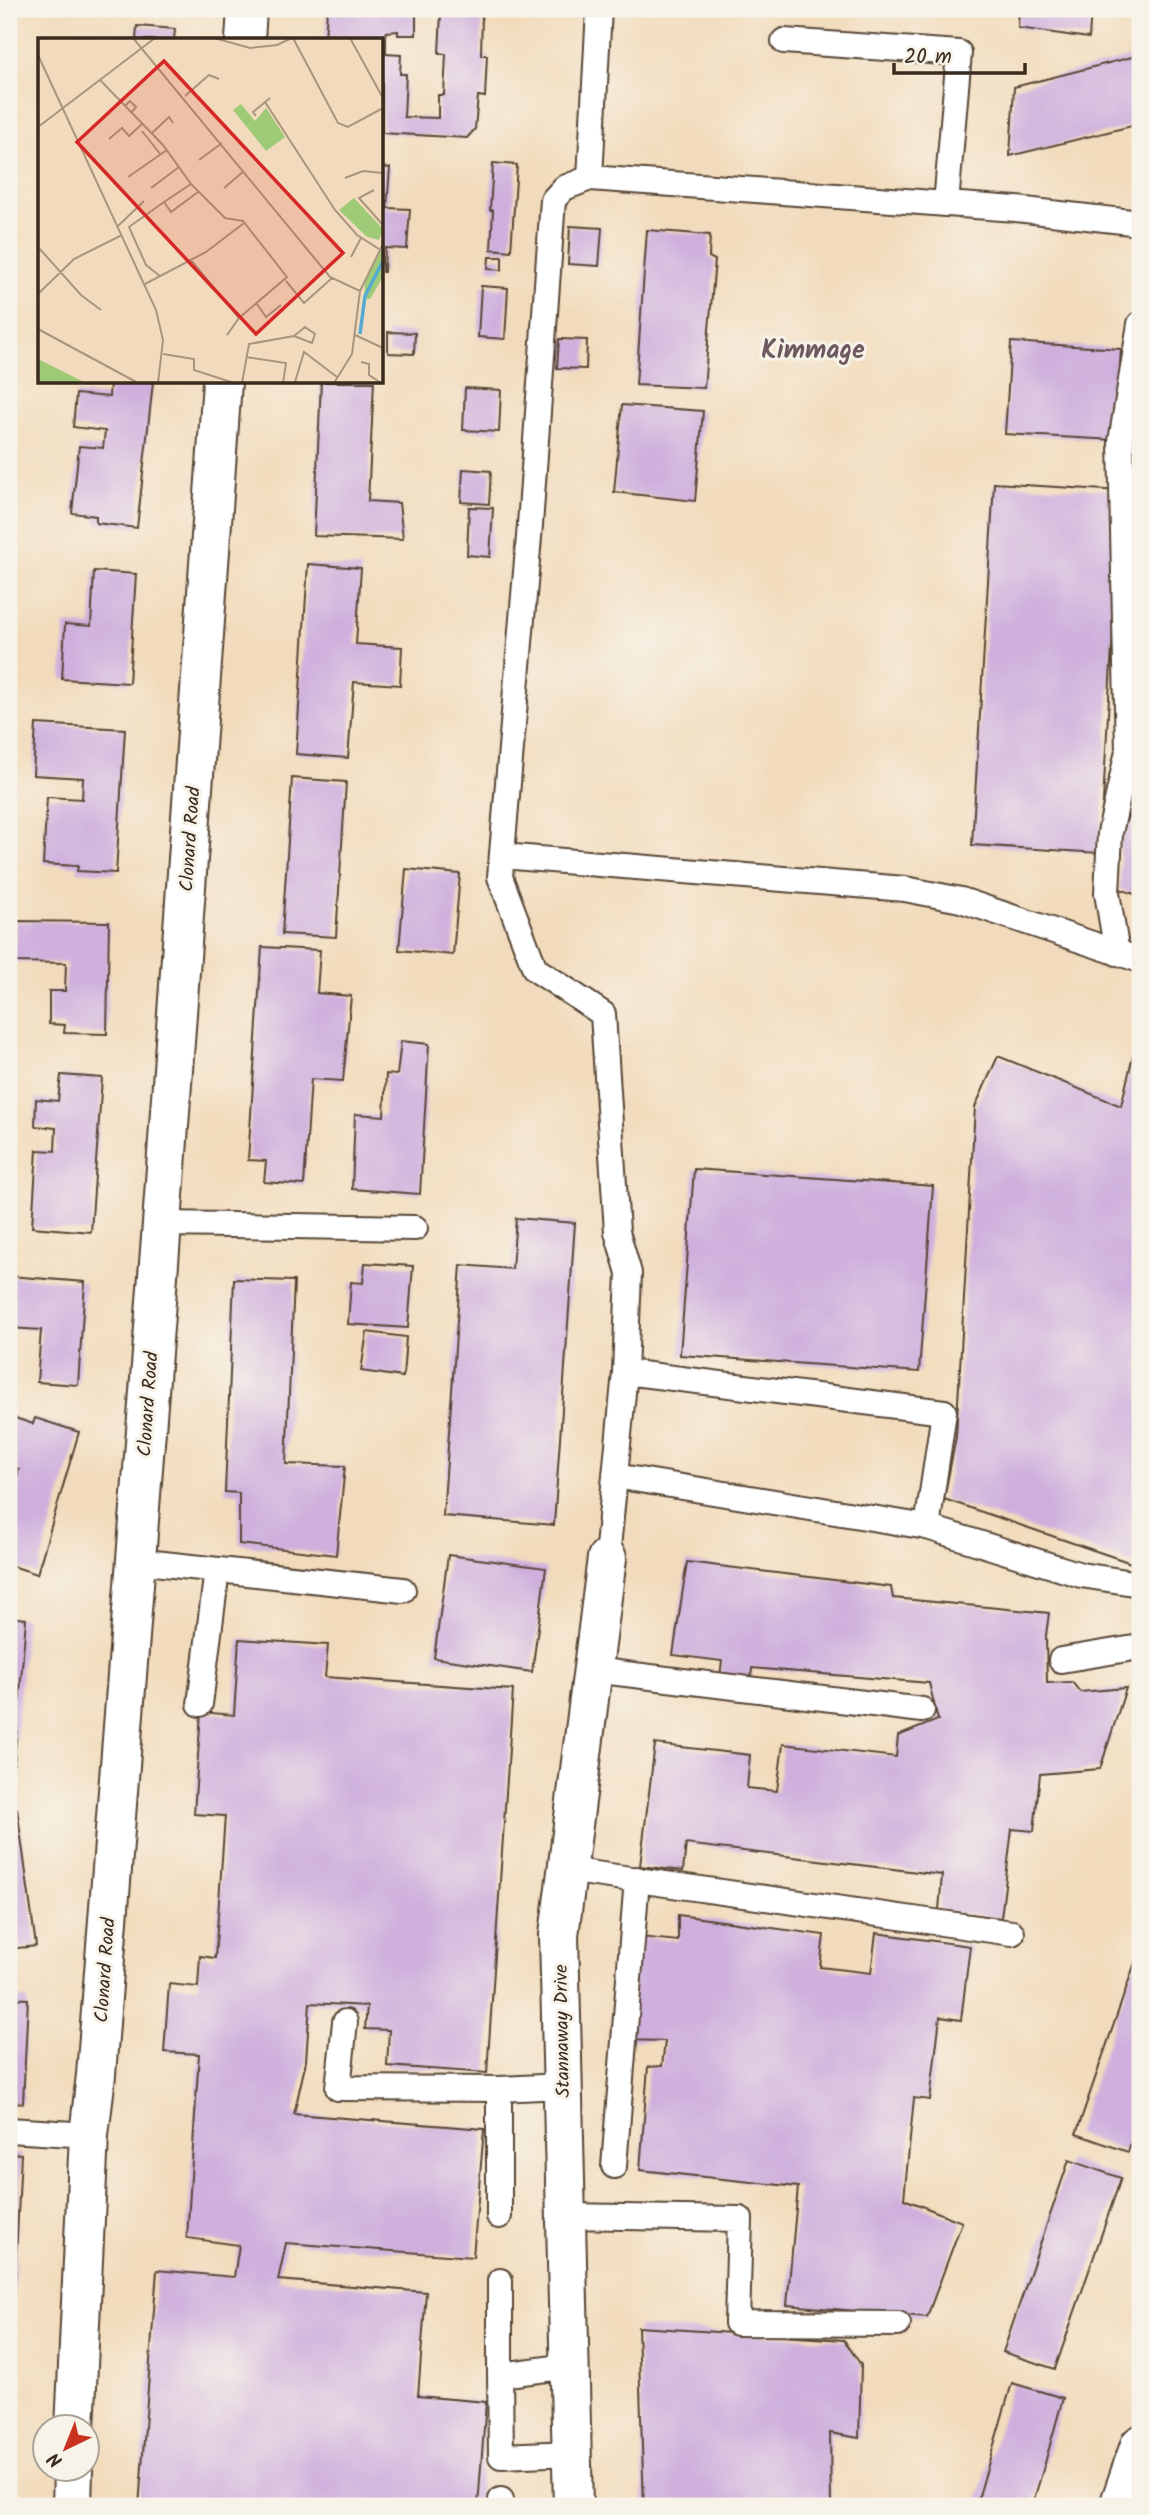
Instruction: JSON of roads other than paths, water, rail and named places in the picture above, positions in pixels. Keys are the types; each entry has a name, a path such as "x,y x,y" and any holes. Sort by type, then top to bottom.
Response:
{"street":[{"path":"245,38 247,9"},
{"name":"Clonard Road","path":"76,2414 89,2135 96,2075 162,1224 222,383"},
{"name":"Stannaway Drive","path":"573,2506 559,1936 607,1558"},
{"path":"1119,2506 1140,2445"},
{"path":"72,2506 73,2484"}],"lane":[{"path":"590,178 599,9"},
{"path":"784,41 959,54 946,204"},
{"path":"607,1558 625,1372 629,1273 617,1232 603,1014 535,969 500,877 530,525 553,200 564,188 590,178 1029,210 1140,223"},
{"path":"1129,956 1107,894 1110,833 1128,751 1121,442 1140,324"},
{"path":"502,856 905,889 961,900 1129,956"},
{"path":"162,1224 415,1228"},
{"path":"625,1372 944,1412 927,1527"},
{"path":"615,1476 927,1527 1081,1574 1140,1584"},
{"path":"136,1560 403,1590"},
{"path":"200,1704 218,1570"},
{"path":"1061,1660 1140,1647"},
{"path":"593,1670 922,1710"},
{"path":"568,1870 1012,1933"},
{"path":"614,2166 637,1879"},
{"path":"345,2022 338,2088 499,2089 562,2086"},
{"path":"499,2089 499,2216"},
{"path":"9,2130 89,2135"},
{"path":"566,2216 740,2219 737,2323 898,2323"},
{"path":"500,2281 501,2456 572,2453"},
{"path":"500,2375 569,2366"}],"district":[{"name":"Kimmage","path":"813,349"}]}
